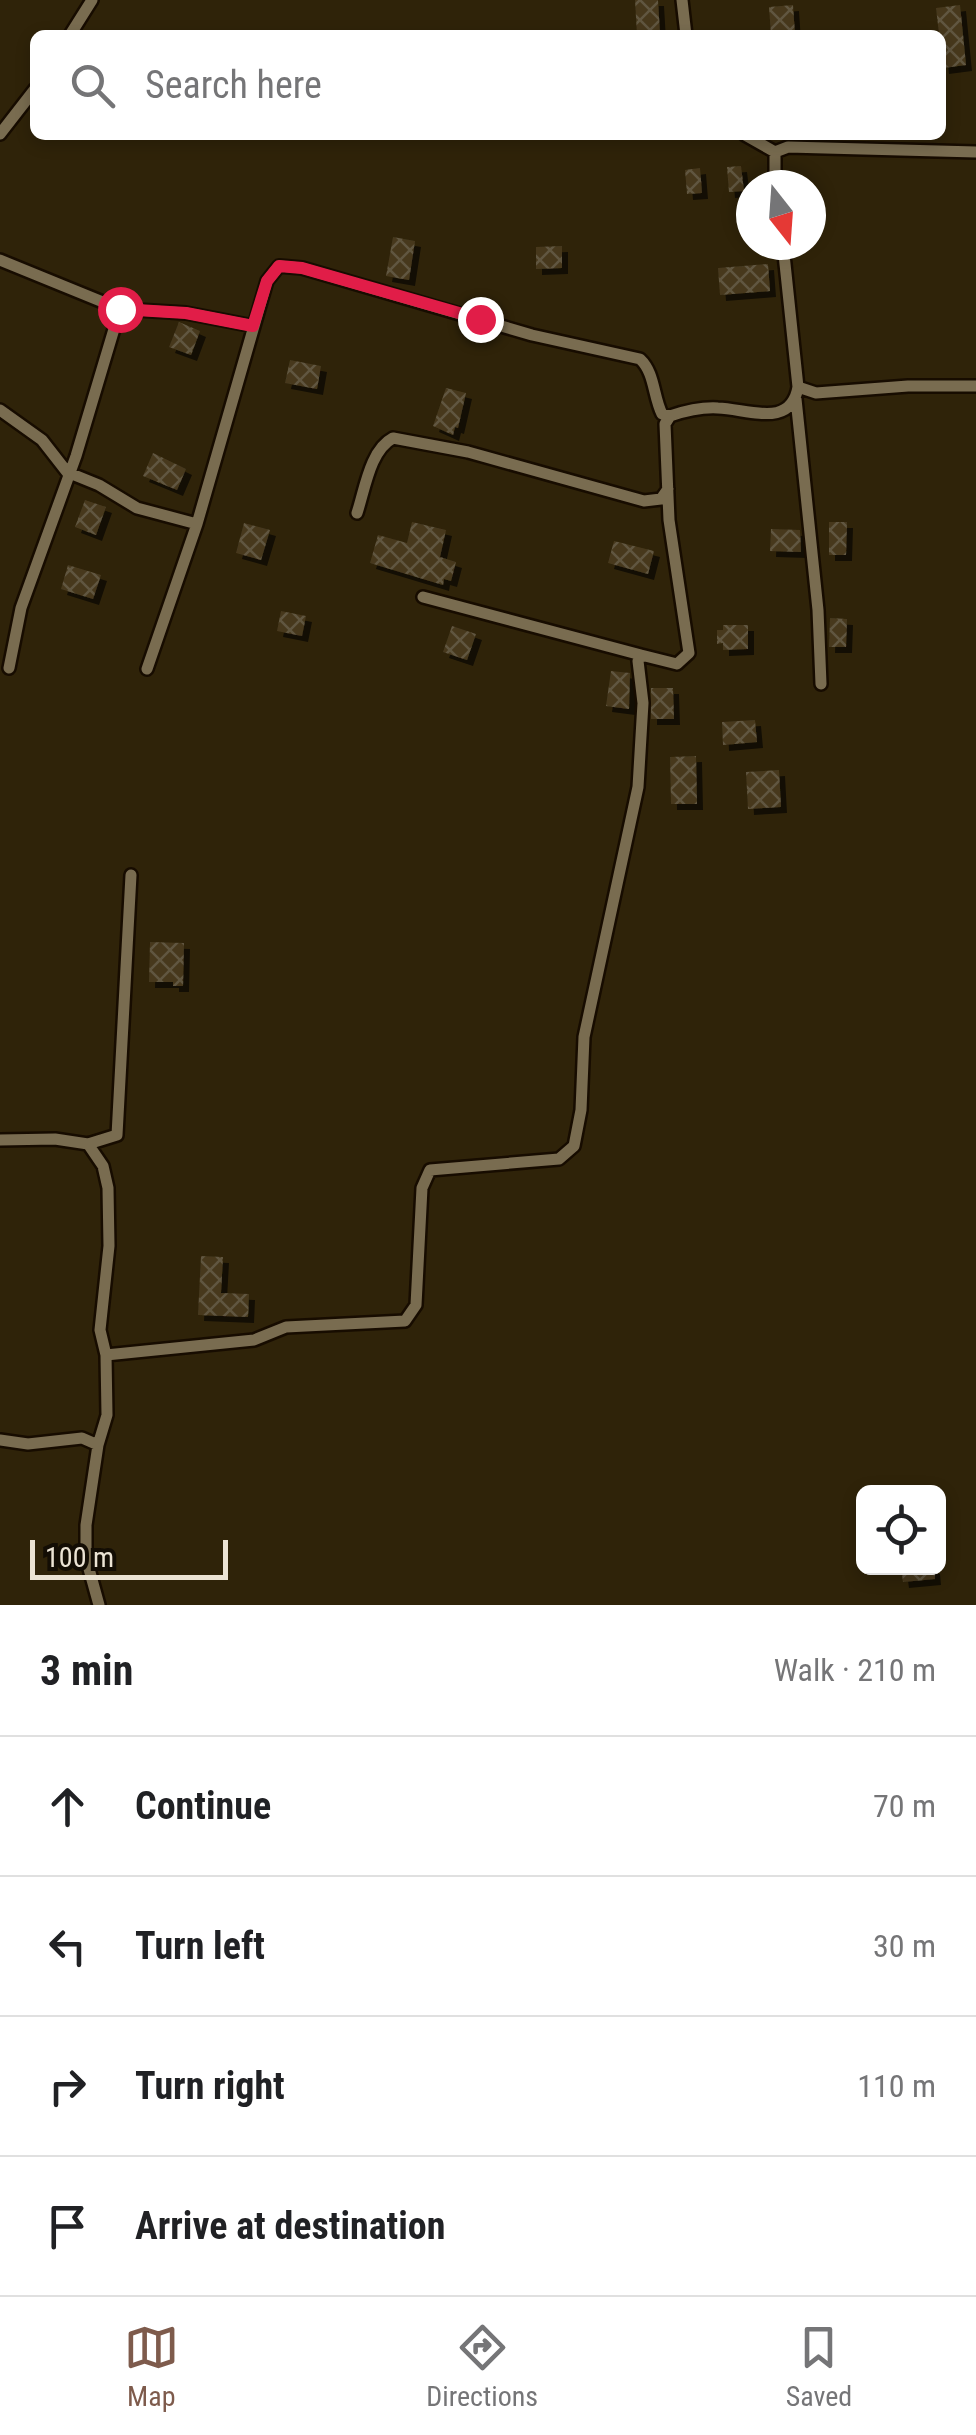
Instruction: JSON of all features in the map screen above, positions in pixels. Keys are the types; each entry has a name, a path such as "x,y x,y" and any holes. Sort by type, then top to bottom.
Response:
{"street":[{"path":"73,30 92,0"},
{"path":"682,0 685,30"},
{"path":"0,134 30,95"},
{"path":"754,140 775,152"},
{"path":"775,152 788,146 811,145 976,152"},
{"path":"774,170 775,152"},
{"path":"0,260 120,309 186,313 253,326"},
{"path":"784,260 818,610 821,684"},
{"path":"147,669 196,524 267,281 279,266 302,268 532,335 640,358 648,367 662,414 670,416 716,408 784,413 797,393"},
{"path":"9,668 21,608 93,403 120,309"},
{"path":"797,393 976,386"},
{"path":"0,410 42,440 67,472 99,485 137,508 196,524"},
{"path":"423,597 677,664 689,654 663,439 664,424 670,416"},
{"path":"358,513 375,460 383,443 393,438 468,452 644,500 661,498 668,489"},
{"path":"106,1355 202,1342 254,1340 286,1327 405,1321 416,1306 422,1188 430,1170 559,1158 574,1146 581,1110 584,1037 638,787 643,719 638,660 641,654"},
{"path":"0,1140 55,1139 88,1144 117,1135 131,875"},
{"path":"88,1144 103,1166 108,1188 109,1246 100,1330 106,1355 107,1415 98,1445 86,1526 86,1558 99,1605"},
{"path":"0,1440 28,1444 82,1438 98,1445"}],"building":[{"path":"635,0 658,0 660,30 637,30"},
{"path":"793,5 795,30 771,30 769,7"},
{"path":"960,5 966,65 946,68 946,30 939,30 936,8"},
{"path":"741,166 741,170 736,170 736,192 729,192 727,167"},
{"path":"700,168 702,193 687,194 685,170"},
{"path":"393,237 415,241 409,280 386,276"},
{"path":"562,246 562,268 536,269 536,247"},
{"path":"768,264 770,291 720,295 718,268"},
{"path":"179,322 200,331 191,355 169,347"},
{"path":"290,360 321,366 317,389 285,383"},
{"path":"446,388 466,393 453,435 433,426"},
{"path":"153,453 186,469 177,490 143,476"},
{"path":"85,500 106,507 96,535 75,527"},
{"path":"412,522 446,530 440,557 456,562 451,581 444,579 443,585 370,563 378,535 407,543"},
{"path":"829,522 847,522 846,555 829,555"},
{"path":"244,523 270,530 261,560 236,553"},
{"path":"771,529 800,530 801,552 770,551"},
{"path":"614,541 654,551 648,574 608,563"},
{"path":"68,565 101,575 93,599 61,589"},
{"path":"281,611 306,616 302,636 277,631"},
{"path":"830,618 847,619 846,647 829,647"},
{"path":"723,625 748,625 748,649 723,650 723,643 717,644 717,630 723,630"},
{"path":"452,626 476,634 467,660 443,652"},
{"path":"611,671 630,673 629,709 606,706"},
{"path":"651,688 673,688 674,719 651,719"},
{"path":"755,720 757,742 723,745 722,722"},
{"path":"696,756 697,804 671,804 670,757"},
{"path":"779,770 781,807 748,809 746,772"},
{"path":"150,942 184,943 183,986 149,982"},
{"path":"201,1256 223,1257 221,1293 249,1294 248,1317 198,1315"},
{"path":"902,1575 935,1575 935,1579 903,1582"}],"route":[{"path":"120,309 186,313 253,326 267,281 279,266 302,268 480,319"}]}
